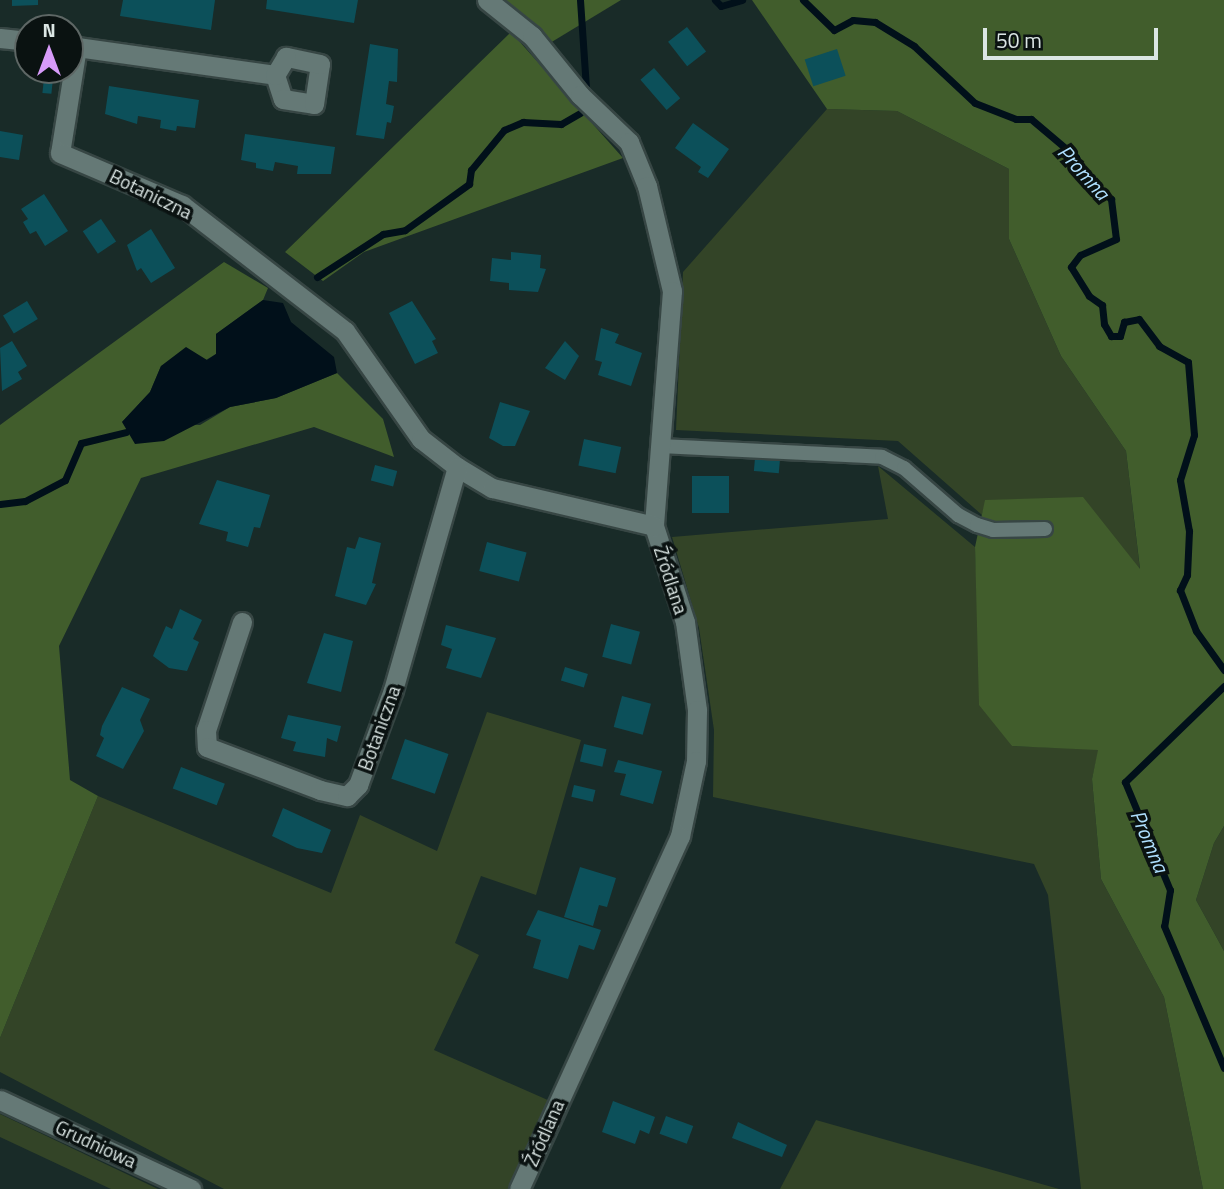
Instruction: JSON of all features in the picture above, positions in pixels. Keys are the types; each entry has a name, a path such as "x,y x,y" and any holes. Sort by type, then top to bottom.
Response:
{"street":[{"name":"Źródlana","path":"487,0 532,36 580,95 629,142 647,186 672,291 671,352 654,526 685,622 697,710 696,761 687,811 651,903 519,1189"},
{"name":"Botaniczna","path":"84,49 275,75"},
{"name":"Botaniczna","path":"69,84 61,153 182,205 345,331 421,439 457,467 504,491 654,526"},
{"name":"Botaniczna","path":"242,622 206,730 207,747 320,790 347,796 358,785 393,690 457,467"},
{"name":"Grudniowa","path":"0,1100 191,1189"}],"lane":[{"path":"660,446 883,457 904,468 958,515 978,525 993,530 1045,529"}],"green space":[{"path":"505,0 621,0 550,43"},
{"path":"752,0 1224,0 1224,826 1214,843 1196,900 1224,951 1224,1189 1203,1189 1164,997 1101,879 1092,779 1098,750 1012,746 979,705 975,547 985,500 1083,497 1140,569 1126,451 1061,356 1009,239 1009,169 897,111 827,109"},
{"path":"511,32 623,158 364,252 323,281 285,252"},
{"path":"827,109 897,111 1009,169 1009,239 1061,356 1126,451 1140,570 1019,500 986,500 982,515 898,441 676,430 683,272"},
{"path":"224,262 268,288 263,300 216,334 216,354 206,360 196,355 161,366 150,392 122,422 200,425 230,407 276,398 337,373 383,419 394,457 314,427 141,478 59,646 70,780 98,796 0,1038 0,425"},
{"path":"878,466 975,547 978,618 1012,746 1099,749 1092,779 1101,879 1164,997 1203,1189 1081,1189 1048,895 1034,864 713,797 714,730 699,628 672,537 888,519"},
{"path":"487,712 581,740 536,895 481,876 455,943 479,955 434,1050 550,1101 511,1189 224,1189 0,1072 0,1038 98,796 331,893 360,815 437,851"},
{"path":"1224,826 1224,951 1196,900 1214,843"},
{"path":"0,1114 158,1189 111,1189 0,1137"},
{"path":"816,1120 1059,1189 780,1189"}],"water":[{"path":"263,300 283,303 291,322 334,357 337,373 276,398 230,407 164,441 135,444 122,422 150,392 161,366 186,347 207,360 216,354 216,334"}],"building":[{"path":"12,0 38,0 38,5 12,6"},
{"path":"123,0 215,0 211,30 120,16"},
{"path":"267,0 358,0 354,23 266,9"},
{"path":"687,27 706,51 687,66 668,42"},
{"path":"370,44 398,49 397,82 389,81 386,104 394,106 384,139 356,135"},
{"path":"837,49 846,76 813,86 805,60"},
{"path":"654,68 680,98 667,110 640,80"},
{"path":"43,84 52,84 51,94 42,93"},
{"path":"109,86 199,100 195,128 177,126 176,131 160,128 161,120 138,116 137,124 105,114"},
{"path":"693,123 729,149 708,178 698,172 701,167 675,148"},
{"path":"0,131 23,135 19,160 0,157"},
{"path":"245,134 335,147 331,174 297,174 298,166 275,162 273,171 256,168 256,163 241,160"},
{"path":"44,194 68,231 45,246 36,231 30,234 23,222 28,219 21,209"},
{"path":"101,219 116,241 98,254 83,231"},
{"path":"151,229 175,268 151,283 141,268 137,271 127,245"},
{"path":"511,252 541,255 540,268 546,269 538,292 509,290 509,283 490,281 492,258 511,260"},
{"path":"27,301 38,319 14,333 3,315"},
{"path":"412,301 436,339 432,341 438,353 415,364 389,313"},
{"path":"601,328 619,334 615,343 642,353 631,386 598,375 602,362 595,360"},
{"path":"12,341 27,366 18,372 22,379 2,391 0,348"},
{"path":"565,341 579,356 565,380 545,368"},
{"path":"500,402 530,411 515,446 503,446 489,438"},
{"path":"584,439 621,447 616,473 578,465"},
{"path":"755,458 780,460 779,473 754,471"},
{"path":"375,465 397,471 393,486 371,480"},
{"path":"692,476 729,476 729,513 692,513"},
{"path":"217,480 270,495 260,528 254,527 248,547 226,541 228,532 199,524"},
{"path":"359,537 381,543 372,583 376,584 366,605 335,596 347,547 355,549"},
{"path":"487,542 527,553 519,582 479,571"},
{"path":"180,609 202,620 193,639 199,642 187,671 169,668 153,656 166,626 172,629"},
{"path":"611,624 640,632 631,665 602,657"},
{"path":"446,625 496,638 481,678 446,668 452,649 441,645"},
{"path":"324,633 353,641 341,692 307,683"},
{"path":"565,667 588,674 584,687 561,680"},
{"path":"122,687 150,699 140,720 144,731 123,769 96,756 104,738 100,735 102,726"},
{"path":"622,696 651,704 643,735 614,727"},
{"path":"288,715 341,726 337,742 327,738 325,757 293,751 296,742 281,738"},
{"path":"405,739 448,754 435,794 391,779"},
{"path":"584,744 606,749 602,767 580,762"},
{"path":"618,760 662,771 653,804 620,795 626,774 614,772"},
{"path":"181,767 225,784 217,805 173,788"},
{"path":"574,785 595,790 593,802 571,797"},
{"path":"283,808 331,830 322,853 297,848 272,836"},
{"path":"580,867 616,878 607,907 599,905 593,926 564,917"},
{"path":"538,910 601,930 594,950 579,945 568,979 533,968 541,940 526,935"},
{"path":"613,1101 655,1117 649,1134 640,1130 635,1144 602,1132"},
{"path":"666,1116 693,1126 687,1144 660,1134"},
{"path":"738,1122 787,1145 782,1157 732,1138"}],"waterway":[{"path":"580,0 586,88"},
{"name":"Promna","path":"715,0 721,6 742,0"},
{"name":"Promna","path":"803,0 834,30 853,20 875,22 914,46 975,103 1016,119 1031,119 1076,157 1084,177 1111,199 1116,239 1080,255 1071,267 1089,296 1102,305 1104,324 1111,336 1120,336 1124,322 1139,319 1159,346 1188,362 1194,435 1180,480 1189,531 1187,575 1180,590 1196,631 1224,670"},
{"path":"317,277 383,234 405,230 469,184 471,170 504,130 523,122 561,124 580,113"},
{"path":"0,504 25,501 65,480 81,443 126,432"},
{"name":"Promna","path":"1224,686 1125,782 1170,890 1164,926 1224,1068"}]}
